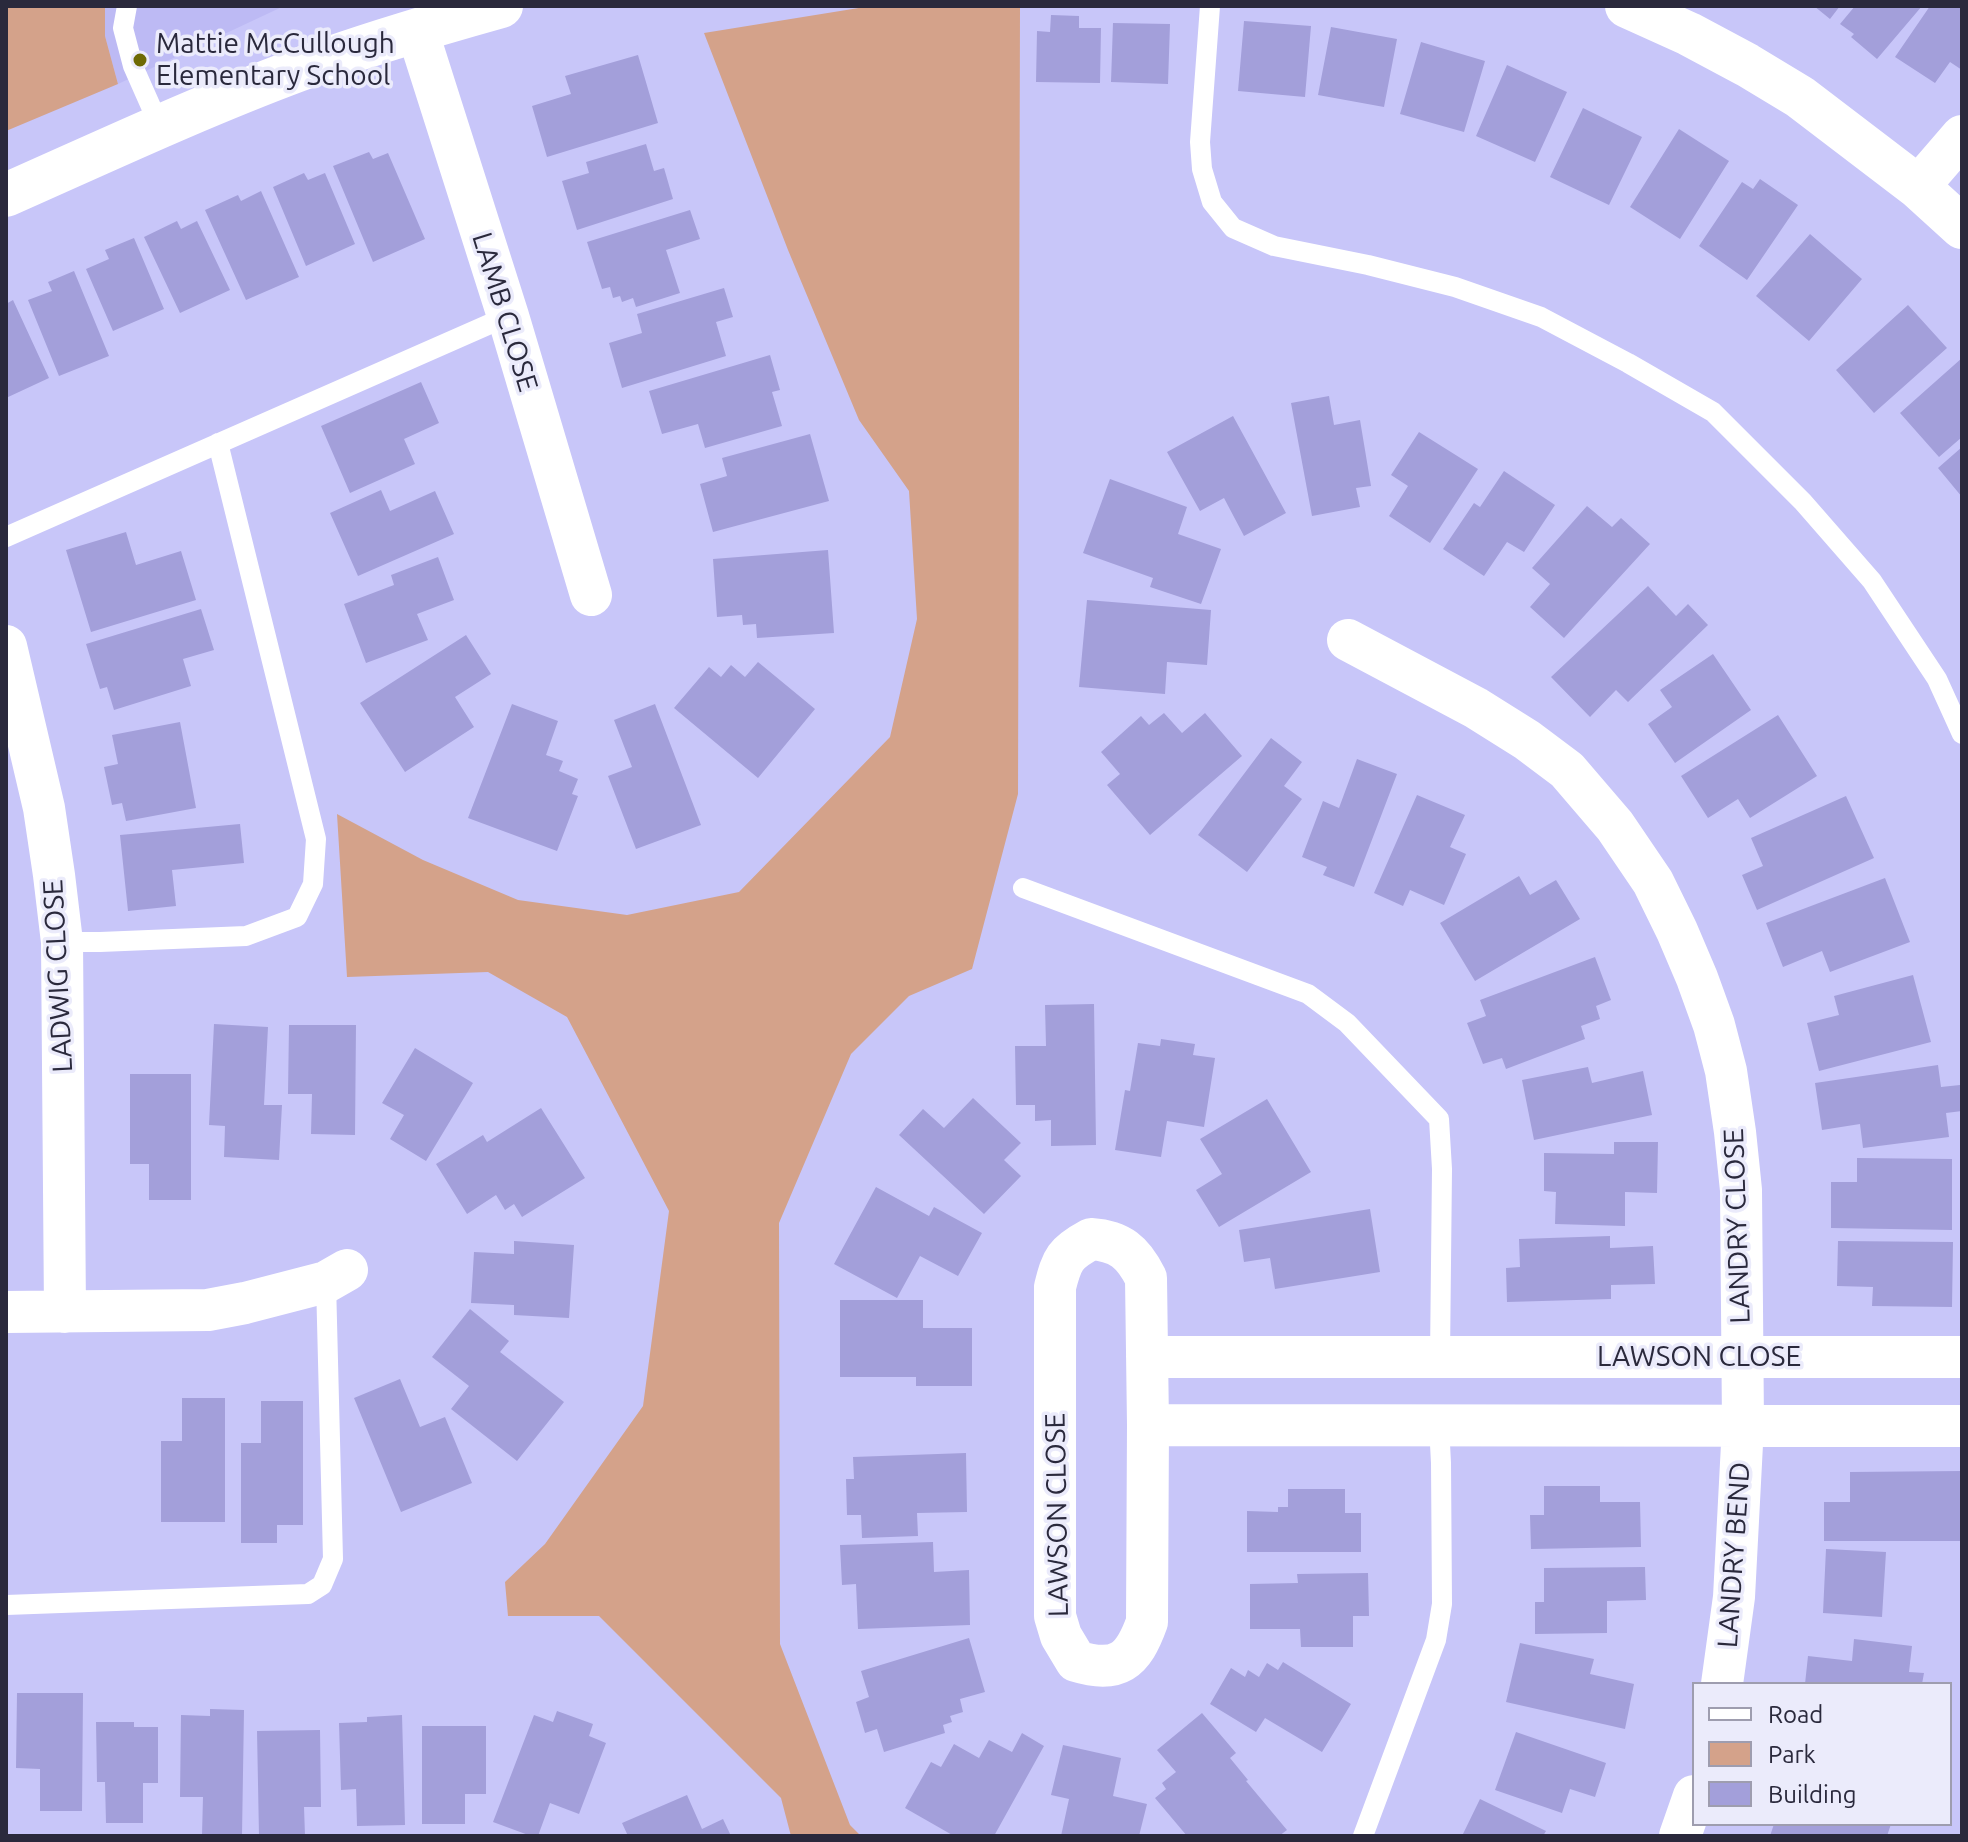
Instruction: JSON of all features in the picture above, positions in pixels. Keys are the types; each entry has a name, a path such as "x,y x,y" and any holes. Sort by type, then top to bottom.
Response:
{"street":[{"path":"6,195 298,70 501,6"},
{"path":"1627,6 1689,34 1800,97 1918,187 1962,227"},
{"name":"LAMB CLOSE","path":"417,30 508,316 591,595"},
{"path":"1918,187 1962,136"},
{"name":"LANDRY CLOSE","path":"1348,640 1476,708 1567,770 1615,826 1653,882 1697,978 1726,1071 1741,1190 1743,1425"},
{"name":"LADWIG CLOSE","path":"6,646 44,808 62,942 65,1312"},
{"name":"LAWSON CLOSE","path":"1091,1239 1108,1240 1126,1250 1138,1262 1146,1278 1148,1425 1147,1622 1140,1641 1130,1655 1116,1665 1076,1661 1061,1636 1055,1616 1055,1287 1061,1266 1072,1249 1091,1239"},
{"path":"6,1312 208,1310 245,1303 337,1276"},
{"name":"LAWSON CLOSE","path":"1147,1357 1962,1357"},
{"path":"1439,1425 1440,1357"},
{"path":"1148,1425 1962,1426"},
{"name":"LANDRY BEND","path":"1722,1682 1734,1597 1743,1425"},
{"path":"1680,1836 1692,1802"}],"lane":[{"path":"127,6 123,28 133,66 160,127"},
{"path":"1210,6 1200,142 1202,169 1212,202 1233,228 1274,246 1455,287 1541,317 1713,412 1803,502 1872,581 1937,679 1962,734"},
{"path":"6,537 508,316"},
{"path":"62,942 246,936 297,917 313,884 316,839 218,443"},
{"path":"1023,888 1308,994 1347,1023 1439,1119 1442,1169 1440,1357"},
{"path":"6,1605 308,1594 322,1585 333,1559 337,1276"},
{"path":"1363,1836 1436,1640 1442,1604 1439,1425"}],"shaded area":[{"name":"Mattie McCullough Elementary School","path":"105,6 284,6 118,84 105,36"}],"green space":[{"path":"6,6 105,6 105,36 118,84 6,131"},
{"path":"871,6 1020,6 1018,794 972,969 909,996 851,1054 779,1223 780,1644 850,1825 861,1836 791,1836 781,1798 599,1616 508,1616 505,1582 545,1544 643,1406 669,1211 567,1017 488,972 347,977 337,814 423,860 518,900 627,915 739,892 890,737 917,619 909,491 859,420 788,250 704,33"}],"building":[{"path":"1814,6 1840,6 1830,19"},
{"path":"1855,6 1922,6 1877,59 1840,24"},
{"path":"1930,6 1962,6 1962,70 1950,62 1935,83 1895,57"},
{"path":"1051,15 1079,16 1079,28 1101,28 1100,83 1036,82 1037,31 1050,32"},
{"path":"1244,21 1311,26 1305,97 1238,91"},
{"path":"1113,23 1170,24 1168,84 1111,82"},
{"path":"1331,27 1397,39 1384,107 1318,95"},
{"path":"1421,42 1485,61 1464,132 1400,114"},
{"path":"638,55 658,123 547,157 532,106 571,94 565,76"},
{"path":"1507,65 1567,92 1535,162 1476,136"},
{"path":"1583,108 1642,137 1609,205 1550,177"},
{"path":"1679,129 1729,161 1680,239 1630,207"},
{"path":"646,144 654,171 664,168 673,199 577,230 562,181 589,173 586,162"},
{"path":"369,152 373,159 388,153 425,239 373,262 333,166"},
{"path":"304,173 308,180 325,173 355,244 306,266 273,187"},
{"path":"1760,179 1798,205 1747,280 1699,246 1742,182 1753,189"},
{"path":"261,191 299,277 246,300 205,210 238,195 241,201"},
{"path":"690,210 700,239 666,250 680,293 636,307 633,298 622,302 620,296 613,298 610,287 602,289 587,242"},
{"path":"177,221 181,229 197,221 230,290 180,313 144,237"},
{"path":"1810,234 1862,279 1809,341 1756,296"},
{"path":"134,238 164,309 113,331 86,269 109,259 105,250"},
{"path":"74,271 109,356 59,376 28,300 52,291 48,282"},
{"path":"724,288 733,317 716,322 726,356 622,388 609,343 642,333 637,314"},
{"path":"13,300 49,378 6,398 6,304"},
{"path":"1908,305 1947,348 1874,413 1836,370"},
{"path":"770,355 780,390 772,392 782,426 705,448 698,424 662,434 649,391"},
{"path":"1962,358 1962,437 1939,457 1900,413"},
{"path":"421,382 439,423 404,439 415,464 350,493 321,426"},
{"path":"1329,396 1334,425 1360,420 1371,486 1356,488 1360,507 1312,516 1291,403"},
{"path":"1233,416 1286,513 1244,536 1224,498 1200,511 1167,452"},
{"path":"1419,432 1478,469 1430,543 1389,516 1408,486 1391,475"},
{"path":"810,434 829,501 713,532 700,484 727,476 722,458"},
{"path":"1962,447 1962,497 1938,468"},
{"path":"1504,471 1555,505 1524,552 1507,542 1484,576 1443,549 1474,503 1480,507"},
{"path":"1110,479 1187,507 1178,534 1221,549 1201,604 1150,587 1153,578 1083,553"},
{"path":"381,490 390,511 435,491 454,534 358,576 330,513"},
{"path":"1587,506 1612,527 1621,518 1650,544 1564,638 1530,607 1550,584 1532,568"},
{"path":"126,532 136,565 181,551 196,600 91,632 66,550"},
{"path":"828,550 834,633 757,638 756,624 743,625 742,615 717,617 713,559"},
{"path":"438,557 454,600 417,614 428,640 366,663 344,604 394,585 391,575"},
{"path":"1648,586 1676,616 1688,604 1708,625 1628,702 1616,690 1590,717 1551,677"},
{"path":"1087,600 1211,610 1207,665 1167,662 1165,694 1079,687"},
{"path":"201,609 214,650 183,659 191,686 114,710 107,687 100,689 86,644"},
{"path":"466,635 491,674 455,697 474,727 405,772 360,703"},
{"path":"1713,654 1751,710 1675,763 1648,724 1672,707 1660,690"},
{"path":"758,662 815,709 758,778 674,708 709,667 721,677 731,665 745,677"},
{"path":"512,704 558,721 546,755 563,761 559,771 578,779 572,794 578,796 557,851 468,818"},
{"path":"655,704 701,825 636,849 608,776 632,767 614,720"},
{"path":"1164,713 1182,733 1205,713 1242,756 1150,835 1107,785 1120,774 1101,752 1141,716 1149,725"},
{"path":"1778,715 1817,776 1750,818 1738,799 1708,818 1681,776"},
{"path":"180,722 196,808 126,821 122,803 112,805 104,767 118,764 112,735"},
{"path":"1271,738 1302,762 1284,786 1302,799 1247,872 1198,835"},
{"path":"1357,759 1397,774 1354,887 1323,875 1327,867 1302,857 1323,801 1339,808"},
{"path":"1417,795 1465,815 1450,847 1466,854 1444,905 1410,890 1403,906 1374,893"},
{"path":"1846,796 1874,858 1757,910 1742,875 1763,866 1751,838"},
{"path":"240,824 244,863 172,870 176,906 128,911 120,835"},
{"path":"1519,876 1530,895 1556,880 1580,919 1475,981 1440,923"},
{"path":"1885,878 1910,942 1830,972 1822,951 1783,967 1766,923"},
{"path":"1595,957 1611,1000 1596,1006 1600,1019 1581,1026 1585,1039 1506,1069 1502,1058 1483,1064 1467,1023 1486,1016 1480,1000"},
{"path":"1913,975 1931,1042 1819,1071 1807,1023 1839,1015 1834,996"},
{"path":"1094,1004 1096,1145 1051,1146 1051,1120 1035,1121 1035,1105 1016,1105 1015,1046 1046,1046 1045,1005"},
{"path":"214,1024 268,1027 264,1105 282,1105 279,1160 224,1157 225,1126 209,1125"},
{"path":"289,1025 356,1025 355,1135 311,1134 312,1094 288,1094"},
{"path":"1161,1039 1195,1044 1193,1055 1215,1058 1204,1127 1167,1121 1161,1157 1115,1150 1125,1090 1130,1091 1138,1043 1160,1046"},
{"path":"415,1048 473,1083 426,1161 390,1139 404,1115 382,1103"},
{"path":"1938,1065 1941,1087 1960,1085 1962,1111 1946,1113 1949,1137 1863,1148 1860,1124 1822,1130 1815,1083"},
{"path":"1588,1067 1592,1083 1643,1071 1652,1115 1534,1140 1522,1080"},
{"path":"130,1074 191,1074 191,1200 149,1200 149,1164 130,1164"},
{"path":"973,1098 1021,1143 1004,1160 1021,1176 984,1214 899,1135 923,1109 944,1128"},
{"path":"1267,1099 1311,1172 1219,1227 1196,1190 1222,1174 1200,1139"},
{"path":"541,1108 585,1178 522,1217 514,1204 505,1210 496,1195 467,1214 436,1164 483,1135 487,1142"},
{"path":"1614,1142 1658,1142 1657,1193 1625,1192 1625,1226 1555,1224 1556,1192 1544,1191 1544,1153 1614,1154"},
{"path":"1857,1158 1952,1159 1952,1230 1831,1228 1831,1182 1857,1182"},
{"path":"876,1187 929,1216 934,1207 982,1233 958,1276 920,1256 897,1298 834,1264"},
{"path":"1370,1209 1380,1272 1275,1289 1270,1258 1244,1262 1239,1230"},
{"path":"1610,1236 1610,1248 1653,1246 1655,1284 1611,1285 1611,1299 1507,1302 1506,1268 1520,1267 1519,1239"},
{"path":"514,1241 574,1245 569,1318 514,1315 514,1305 471,1303 474,1252 514,1254"},
{"path":"1838,1241 1953,1242 1952,1307 1872,1306 1873,1287 1837,1286"},
{"path":"840,1300 923,1300 923,1328 972,1328 972,1386 916,1386 916,1377 840,1377"},
{"path":"470,1309 509,1341 500,1352 564,1402 517,1461 451,1409 469,1386 432,1357"},
{"path":"400,1379 420,1427 445,1417 472,1483 401,1512 354,1398"},
{"path":"182,1398 225,1398 225,1522 161,1522 161,1441 182,1441"},
{"path":"261,1401 303,1401 303,1525 277,1525 277,1543 241,1543 241,1443 261,1443"},
{"path":"966,1453 967,1512 917,1513 918,1536 862,1538 861,1515 847,1515 846,1479 854,1479 853,1457"},
{"path":"1962,1471 1960,1541 1824,1541 1824,1502 1850,1502 1850,1472"},
{"path":"1544,1486 1600,1486 1600,1502 1640,1502 1641,1547 1531,1549 1530,1515 1544,1515"},
{"path":"1288,1489 1345,1489 1345,1513 1361,1513 1361,1552 1247,1552 1247,1511 1278,1512 1278,1507 1288,1507"},
{"path":"933,1542 934,1572 969,1570 970,1625 858,1629 856,1584 842,1585 840,1545"},
{"path":"1826,1549 1886,1552 1882,1617 1823,1613"},
{"path":"1645,1567 1646,1600 1607,1601 1607,1633 1535,1634 1535,1602 1544,1602 1544,1568"},
{"path":"1368,1573 1369,1616 1353,1616 1353,1647 1301,1647 1300,1629 1250,1629 1250,1584 1298,1583 1297,1574"},
{"path":"969,1638 985,1692 960,1699 963,1712 950,1716 952,1722 943,1725 945,1733 884,1752 877,1729 865,1733 856,1702 869,1697 861,1671"},
{"path":"1854,1639 1912,1646 1909,1672 1924,1673 1922,1682 1805,1682 1808,1656 1852,1661"},
{"path":"1520,1643 1594,1659 1590,1674 1634,1684 1625,1729 1506,1702"},
{"path":"1283,1662 1351,1704 1322,1752 1265,1718 1256,1732 1210,1704 1231,1668 1245,1677 1248,1670 1259,1677 1267,1663 1278,1670"},
{"path":"17,1693 83,1693 82,1811 40,1811 40,1769 16,1768"},
{"path":"210,1709 244,1710 242,1835 202,1835 203,1797 180,1797 181,1715 210,1716"},
{"path":"557,1711 593,1724 589,1736 606,1743 579,1814 550,1803 538,1836 493,1822 534,1715 553,1722"},
{"path":"1202,1713 1236,1753 1230,1758 1246,1781 1287,1830 1279,1836 1187,1836 1155,1798 1166,1789 1162,1783 1176,1772 1157,1750"},
{"path":"402,1715 405,1825 357,1826 356,1789 341,1790 339,1723 367,1722 367,1717"},
{"path":"96,1722 134,1722 134,1727 158,1727 158,1783 143,1783 143,1823 106,1823 105,1782 97,1782"},
{"path":"422,1726 486,1726 486,1794 465,1794 465,1824 422,1824"},
{"path":"320,1730 321,1807 304,1807 305,1836 259,1836 257,1731"},
{"path":"1516,1732 1606,1763 1595,1797 1570,1789 1562,1813 1495,1790"},
{"path":"1022,1733 1044,1746 994,1836 954,1836 905,1808 931,1762 941,1767 954,1744 979,1758 989,1740 1012,1752"},
{"path":"1063,1745 1121,1758 1113,1796 1147,1804 1139,1836 1061,1836 1069,1799 1051,1795"},
{"path":"687,1795 702,1829 723,1819 731,1836 628,1836 622,1823"},
{"path":"1480,1799 1546,1831 1543,1836 1462,1836"},
{"path":"1773,1826 1890,1826 1887,1836 1770,1836"}],"place":[{"name":"Mattie McCullough Elementary School","path":"140,60"}]}
